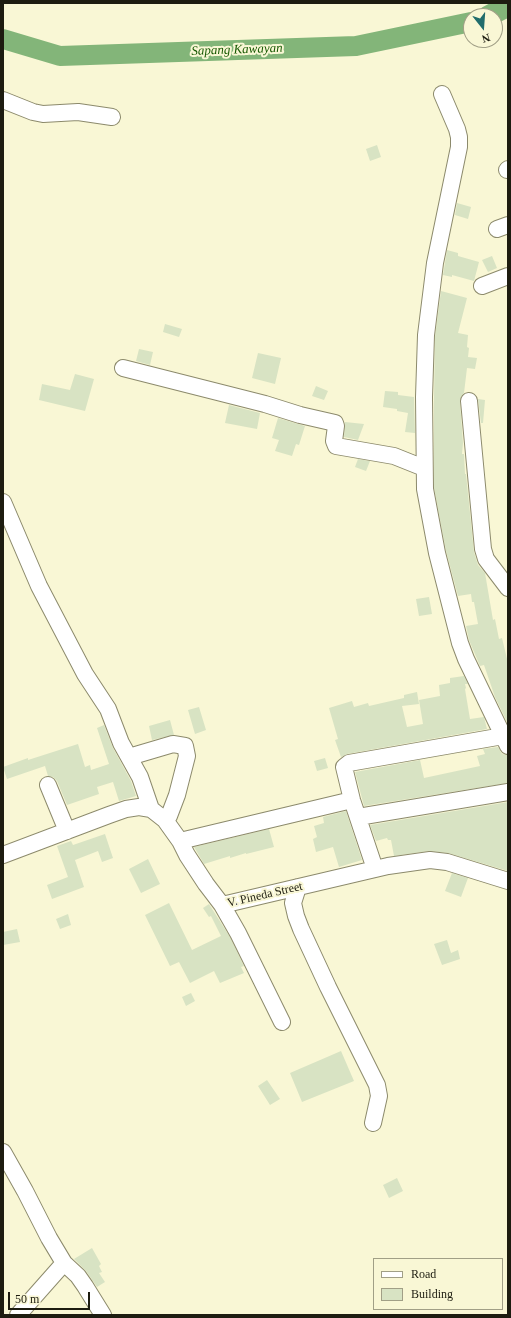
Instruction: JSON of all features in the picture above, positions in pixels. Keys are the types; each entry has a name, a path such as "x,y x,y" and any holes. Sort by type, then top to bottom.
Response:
{"street":[{"path":"375,869 352,800 344,767 349,764 505,741 466,659 460,643 437,553 425,489 425,364 429,304 435,263 459,147 457,129 442,94"},
{"path":"3,100 33,112 43,114 78,112 112,117"},
{"path":"482,286 508,276"},
{"path":"123,368 335,423 334,441 336,446 394,456 424,468"},
{"path":"469,401 483,549 486,559 508,588"},
{"path":"3,502 39,586 85,674 108,709 121,742 140,777 151,809 139,807 126,809 3,855"},
{"path":"129,757 173,744 185,746 187,756 177,796 169,816 165,820"},
{"path":"48,785 67,832"},
{"path":"358,817 508,792"},
{"path":"180,841 352,800"},
{"name":"V. Pineda Street","path":"151,809 165,820 180,841 197,870 222,905 388,866 430,860 447,862 508,881"},
{"path":"298,887 294,903 296,916 301,929 328,987 378,1085 378,1096 373,1124"},
{"path":"222,905 238,933 282,1022"},
{"path":"3,1152 64,1263 86,1286 104,1315"},
{"path":"18,1315 64,1263"}],"shaded area":[{"path":"489,3 508,3 508,18 503,20 503,8 491,8"}],"building":[{"path":"377,145 381,157 370,161 366,149"},
{"path":"457,203 471,207 468,219 455,215"},
{"path":"447,250 458,253 458,256 479,262 474,281 452,275 452,277 443,275"},
{"path":"492,256 497,268 488,272 482,260"},
{"path":"441,291 467,298 458,333 468,335 468,357 477,358 475,369 467,368 464,393 460,402 463,443 462,454 464,454 474,552 478,565 485,573 493,620 495,619 499,639 502,638 508,663 508,724 495,697 484,665 480,666 469,640 466,626 478,624 474,602 472,602 471,594 458,596 446,551 434,488 435,336"},
{"path":"165,324 182,329 179,337 163,332"},
{"path":"139,349 153,352 150,365 136,361"},
{"path":"258,353 281,358 275,384 252,378"},
{"path":"75,374 94,379 85,411 39,400 42,384 70,390"},
{"path":"316,386 328,391 324,400 312,396"},
{"path":"385,391 398,392 398,395 414,397 415,433 405,432 408,413 397,411 397,409 383,407"},
{"path":"478,399 485,400 483,423 481,423"},
{"path":"229,405 260,413 257,429 225,423"},
{"path":"278,418 305,426 299,445 296,444 292,456 275,451 279,440 272,438"},
{"path":"345,422 364,424 358,440 344,437"},
{"path":"358,459 370,461 366,471 355,467"},
{"path":"429,597 432,614 419,616 416,599"},
{"path":"464,676 468,684 465,684 465,689 470,719 484,717 487,729 347,754 341,757 335,740 338,739 329,708 352,701 354,707 368,703 369,706 404,698 404,695 417,692 419,704 402,706 407,727 423,724 419,700 440,696 439,685 450,683 450,678"},
{"path":"199,707 206,730 195,734 188,710"},
{"path":"170,720 174,735 152,740 149,726"},
{"path":"104,725 113,748 131,781 136,796 119,801 113,782 97,787 99,794 67,805 57,781 53,777 48,776 45,766 7,779 3,767 28,758 28,760 78,744 85,767 90,765 91,770 109,764 97,728"},
{"path":"498,747 502,754 508,755 508,783 364,806 355,772 420,760 424,778 480,766 477,756 485,754 483,749"},
{"path":"325,758 328,768 317,771 314,761"},
{"path":"508,802 508,871 448,853 429,851 394,856 391,840 388,840 387,838 376,841 370,825"},
{"path":"346,811 362,860 339,867 333,847 316,852 313,839 317,837 314,826 324,823 323,817"},
{"path":"269,829 274,847 230,858 230,856 204,864 194,847"},
{"path":"105,834 113,858 102,862 98,851 75,860 84,887 52,899 47,885 68,877 57,846 71,841 73,845"},
{"path":"148,859 160,884 141,893 129,869"},
{"path":"452,873 468,878 461,897 445,891"},
{"path":"169,903 192,950 221,936 211,916 209,917 203,908 209,904 230,937 244,966 241,967 244,973 220,983 214,971 190,983 179,962 170,966 145,915"},
{"path":"68,914 71,925 60,929 56,919"},
{"path":"17,929 20,942 3,945 3,932"},
{"path":"447,940 451,953 458,950 460,959 442,965 434,944"},
{"path":"191,993 195,1001 186,1006 182,997"},
{"path":"341,1051 354,1081 302,1102 290,1073"},
{"path":"267,1080 280,1099 270,1105 258,1086"},
{"path":"397,1178 403,1191 389,1198 383,1185"},
{"path":"92,1248 101,1264 99,1266 102,1272 99,1273 105,1282 97,1287 86,1271 74,1259"}],"waterway":[{"name":"Sapang Kawayan","path":"502,8 508,5"},
{"name":"Sapang Kawayan","path":"3,39 60,56 356,46 463,24"}]}
